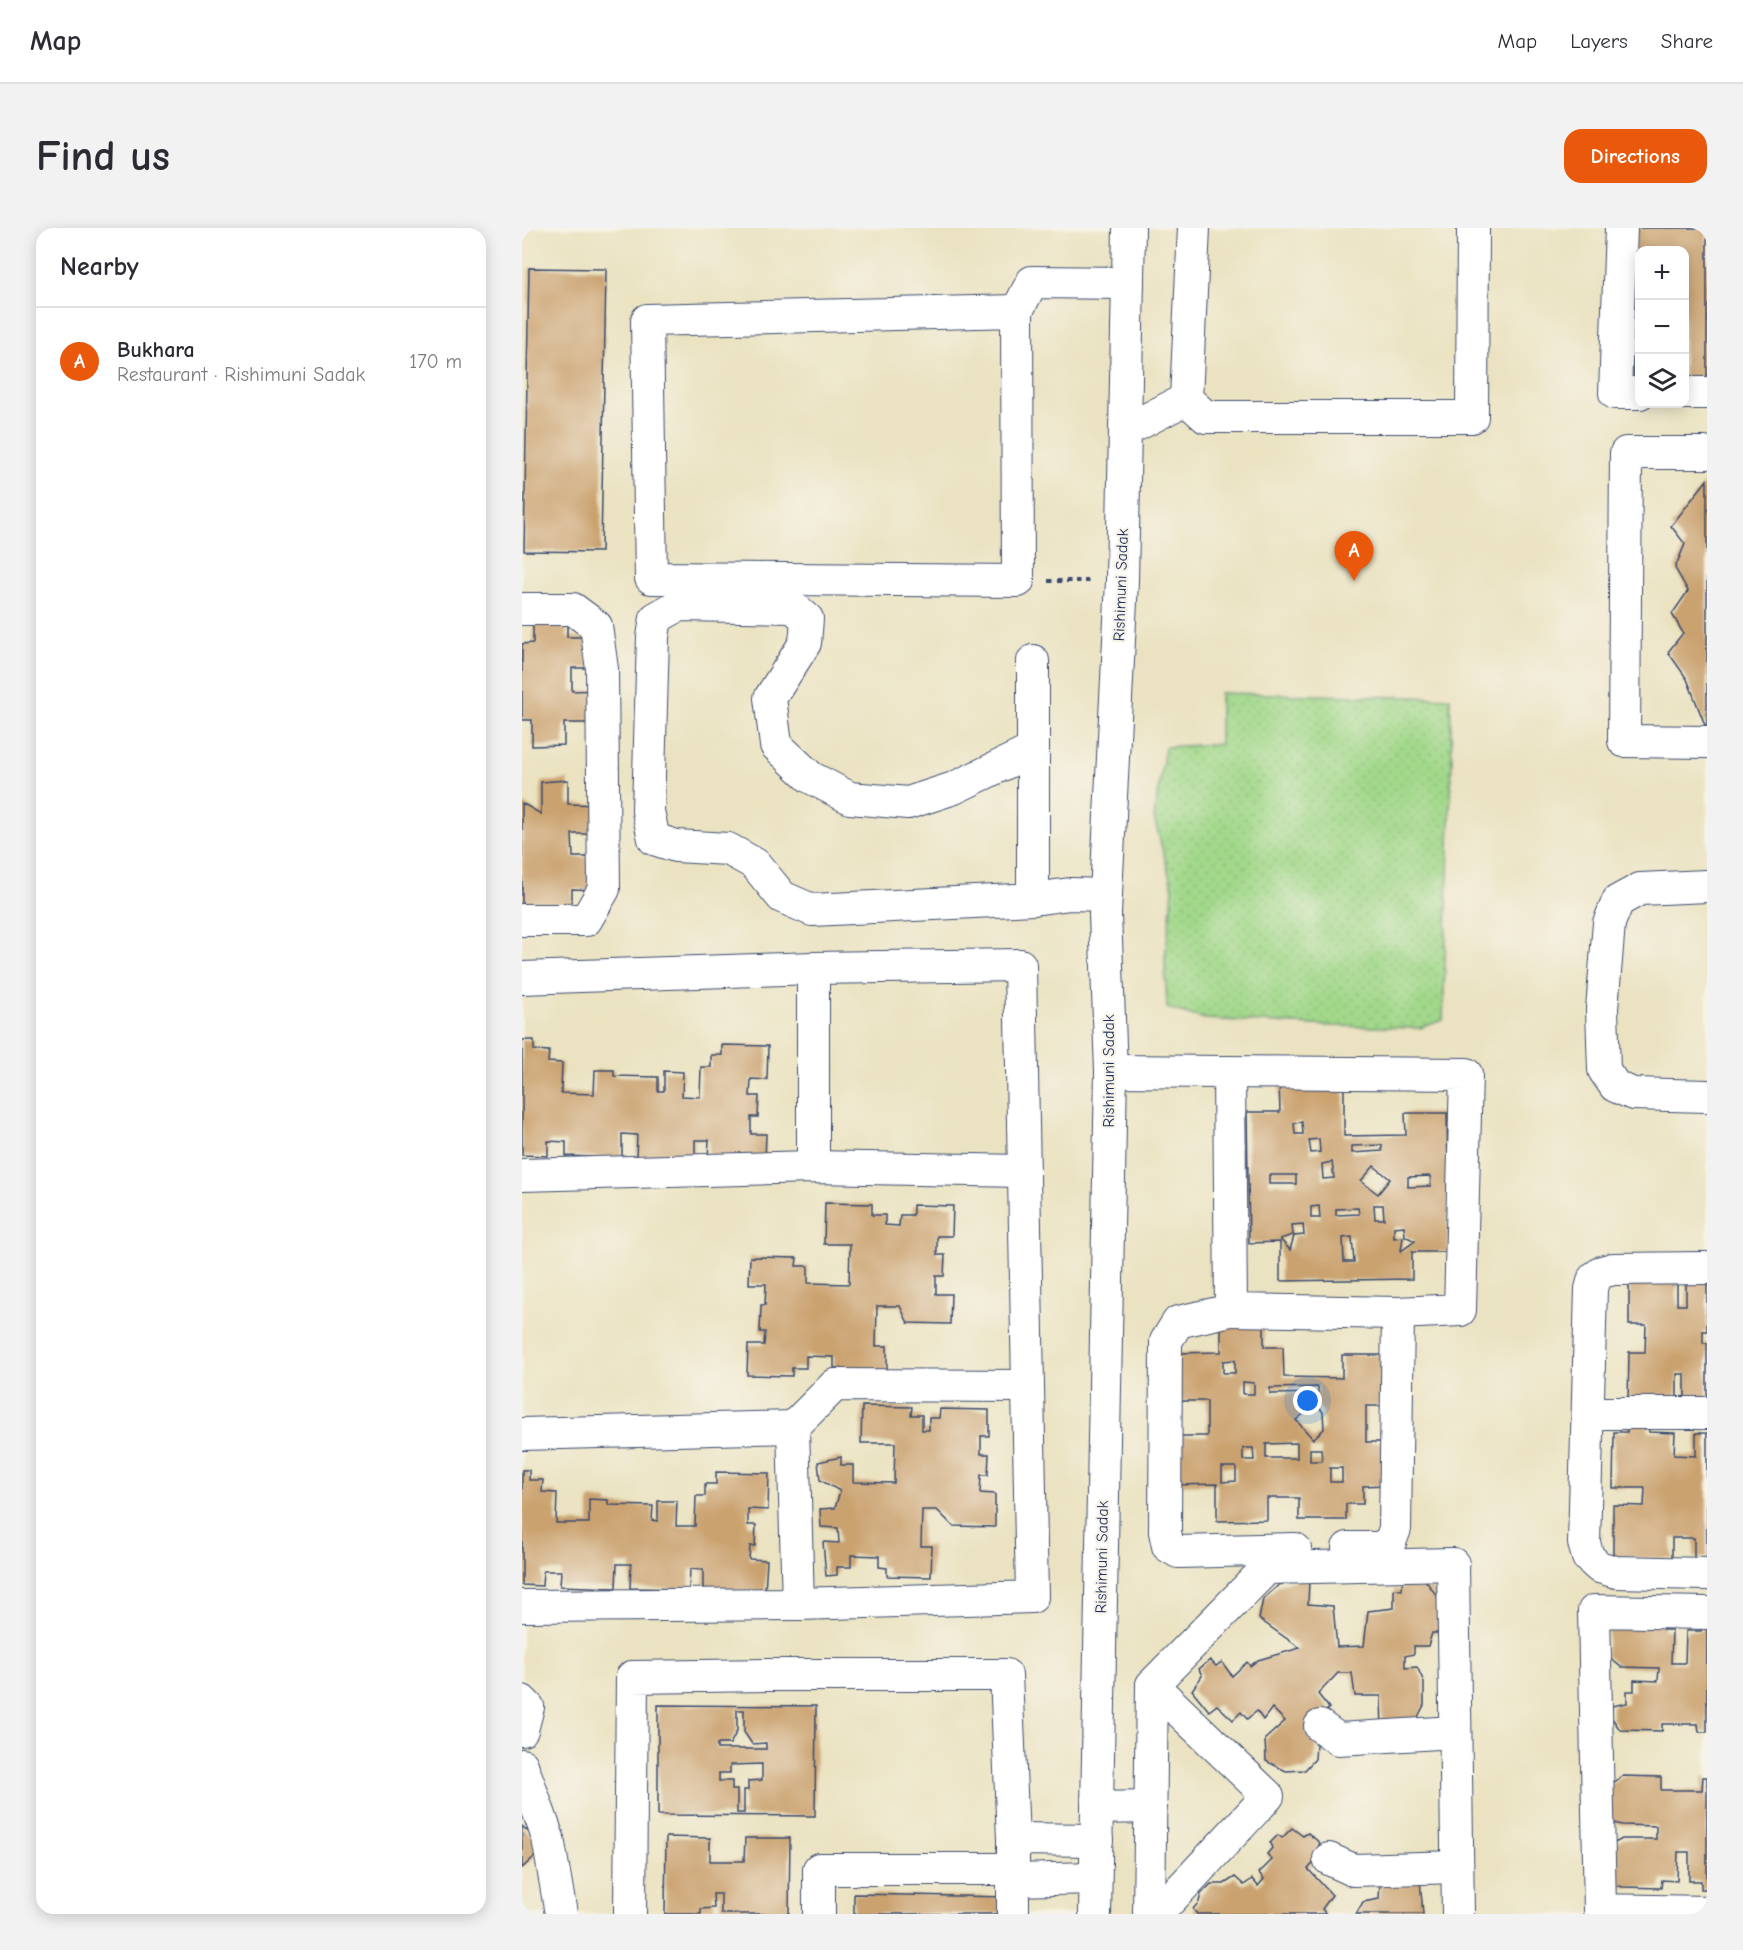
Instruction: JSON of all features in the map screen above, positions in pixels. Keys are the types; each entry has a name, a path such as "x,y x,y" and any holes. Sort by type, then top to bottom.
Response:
{"street":[{"name":"Rishimuni Sadak","path":"1095,1914 1111,1071 1105,914 1122,581 1129,228"},
{"path":"1186,399 1194,228"},
{"path":"1186,399 1206,417 1472,417 1473,228"},
{"path":"1621,228 1615,393 1635,393"},
{"path":"1017,311 647,320 651,578 1018,581 1017,311 1032,282 1128,283"},
{"path":"1689,393 1707,393"},
{"path":"1125,431 1186,399"},
{"path":"1707,453 1626,453 1624,741 1707,742"},
{"path":"1033,750 954,788 908,803 850,798 810,777 776,745 770,698 805,643 807,619 793,607 679,605 656,618 653,637 648,811 654,839 676,846 728,849 755,864 782,897 812,910 1033,899 1070,894 1106,895"},
{"path":"522,609 573,609 596,626 602,669 604,889 586,920 522,920"},
{"path":"1033,661 1033,899"},
{"path":"1707,886 1640,889 1618,902 1609,923 1602,1009 1604,1070 1615,1086 1633,1094 1707,1096"},
{"path":"522,978 813,968 1020,965 1032,1597 798,1604 522,1606"},
{"path":"813,968 813,1167"},
{"path":"1111,1071 1466,1074 1460,1310 1398,1313 1231,1310 1178,1322 1166,1341 1165,1532 1168,1546 1178,1552 1378,1548 1390,1542 1395,1529 1398,1313"},
{"path":"1229,1072 1231,1310"},
{"path":"522,1175 813,1167 1023,1171"},
{"path":"1707,1268 1612,1269 1594,1278 1591,1289 1584,1544 1588,1557 1599,1567 1616,1572 1707,1574"},
{"path":"522,1434 793,1427 835,1385 1027,1386"},
{"path":"1588,1413 1707,1413"},
{"path":"793,1427 798,1604"},
{"path":"1149,1914 1152,1684 1267,1568 1453,1564 1458,1914"},
{"path":"1707,1613 1594,1611 1600,1910 1707,1912"},
{"path":"630,1914 632,1677 768,1675 1006,1675 1013,1914"},
{"path":"1152,1684 1268,1796 1157,1914"},
{"path":"522,1701 528,1707 522,1730"},
{"path":"1320,1725 1338,1739 1455,1732"},
{"path":"522,1766 548,1838 561,1914"},
{"path":"1097,1808 1151,1807"},
{"path":"1013,1863 1096,1840"},
{"path":"1329,1859 1353,1870 1457,1867"},
{"path":"819,1914 819,1869 1013,1863 1095,1878"}],"green space":[{"path":"1220,693 1450,698 1452,760 1443,1020 1420,1028 1333,1026 1205,1019 1167,1008 1165,959 1173,889 1154,818 1165,747 1220,744"}],"building":[{"path":"1635,228 1707,228 1707,385 1689,385 1689,246 1635,246 1634,385"},
{"path":"529,268 606,269 601,552 524,551"},
{"path":"1707,480 1707,725 1705,725 1687,679 1668,652 1683,633 1672,614 1688,591 1675,568 1685,544 1671,526"},
{"path":"567,617 567,637 592,637 593,668 572,668 572,691 599,690 600,723 564,723 564,745 532,746 532,720 522,720 522,644 533,643 533,618"},
{"path":"568,780 568,804 601,805 600,834 572,834 573,857 595,857 595,890 572,889 572,914 522,914 522,803 541,814 541,782"},
{"path":"522,1040 534,1040 534,1050 549,1051 548,1062 562,1063 561,1093 594,1094 595,1070 614,1070 614,1076 658,1077 658,1091 664,1091 664,1071 683,1072 682,1096 700,1097 701,1067 711,1067 711,1055 722,1055 722,1045 768,1046 767,1080 751,1079 750,1096 759,1096 758,1117 751,1117 751,1134 766,1134 765,1162 708,1160 709,1140 695,1140 695,1160 636,1158 637,1135 622,1134 622,1158 566,1156 566,1142 548,1141 548,1156 522,1155"},
{"path":"1344,1080 1344,1136 1406,1135 1405,1113 1447,1113 1449,1252 1412,1252 1412,1279 1280,1281 1280,1242 1249,1243 1247,1112 1280,1112 1279,1082","holes":["1302,1122 1303,1134 1295,1134 1294,1123","1319,1139 1320,1152 1311,1153 1309,1140","1382,1145 1382,1151 1352,1153 1352,1146","1332,1162 1334,1178 1323,1179 1322,1164","1374,1166 1390,1179 1378,1194 1361,1181","1269,1175 1296,1175 1296,1184 1269,1184","1430,1176 1431,1186 1408,1187 1408,1177","1374,1205 1383,1205 1384,1219 1375,1219","1319,1206 1320,1218 1311,1218 1311,1207","1358,1208 1359,1214 1336,1215 1336,1209","1303,1224 1304,1235 1294,1236 1290,1250 1280,1239 1293,1235 1292,1225","1404,1226 1405,1236 1415,1241 1401,1251 1403,1237 1394,1238 1394,1227","1352,1237 1354,1262 1344,1262 1343,1238"]},
{"path":"825,1203 872,1204 872,1215 885,1215 885,1225 899,1226 900,1215 913,1215 913,1205 953,1206 952,1236 937,1236 937,1255 945,1255 944,1276 936,1276 936,1294 951,1294 950,1324 908,1323 900,1306 877,1306 876,1346 887,1346 887,1378 842,1376 842,1368 834,1368 834,1357 806,1356 806,1368 792,1368 792,1376 747,1375 748,1345 764,1345 765,1332 760,1332 761,1305 765,1305 766,1284 749,1284 750,1257 797,1258 796,1266 808,1266 808,1283 849,1284 850,1244 824,1244"},
{"path":"1707,1275 1707,1331 1703,1331 1703,1343 1707,1343 1707,1403 1685,1403 1685,1374 1677,1374 1677,1403 1628,1403 1629,1352 1645,1352 1646,1325 1629,1325 1629,1278 1677,1279 1677,1305 1686,1305 1686,1280"},
{"path":"1221,1320 1264,1321 1264,1347 1283,1347 1284,1377 1342,1378 1342,1355 1385,1355 1385,1406 1366,1406 1366,1442 1385,1442 1386,1485 1363,1486 1363,1504 1346,1504 1346,1520 1299,1520 1299,1498 1267,1498 1267,1520 1217,1521 1217,1484 1176,1485 1176,1436 1207,1436 1207,1401 1176,1401 1176,1353 1221,1352","holes":["1235,1360 1235,1373 1223,1373 1223,1361","1243,1382 1254,1383 1254,1394 1243,1394","1318,1387 1318,1393 1270,1394 1270,1388","1316,1404 1323,1412 1324,1429 1313,1439 1296,1420","1297,1443 1297,1458 1266,1458 1266,1444","1243,1448 1253,1448 1254,1460 1243,1460","1310,1449 1321,1449 1322,1461 1310,1461","1222,1467 1236,1467 1236,1481 1222,1482","1330,1468 1342,1468 1342,1482 1330,1482"]},
{"path":"862,1406 912,1407 911,1415 922,1415 922,1430 929,1430 929,1418 939,1418 940,1409 989,1410 989,1436 981,1436 981,1454 989,1454 988,1475 981,1475 980,1493 995,1494 995,1527 953,1526 937,1510 922,1510 921,1546 932,1546 931,1577 887,1576 887,1568 879,1567 879,1556 851,1555 851,1567 837,1567 837,1575 826,1576 823,1542 839,1543 838,1528 821,1527 820,1509 835,1508 840,1491 820,1480 818,1462 841,1457 841,1465 853,1465 853,1482 894,1483 895,1443 861,1443"},
{"path":"1627,1423 1648,1423 1649,1432 1675,1433 1674,1455 1696,1456 1696,1433 1707,1433 1707,1558 1694,1558 1694,1538 1672,1538 1672,1558 1613,1557 1613,1505 1644,1506 1645,1488 1613,1488 1614,1432 1627,1432"},
{"path":"522,1470 529,1470 529,1480 543,1480 542,1492 557,1493 556,1523 589,1523 589,1499 608,1500 608,1505 653,1506 652,1520 658,1521 658,1501 677,1501 676,1526 695,1526 696,1496 705,1496 705,1484 716,1484 716,1472 769,1473 768,1510 748,1509 748,1525 756,1525 755,1546 750,1546 749,1559 767,1560 765,1592 703,1590 703,1570 690,1569 689,1589 630,1588 631,1564 617,1564 616,1588 560,1586 561,1571 543,1571 542,1586 522,1585"},
{"path":"1295,1580 1309,1580 1308,1604 1333,1606 1337,1647 1364,1646 1368,1611 1394,1608 1394,1589 1402,1590 1403,1581 1425,1580 1437,1596 1442,1610 1441,1633 1432,1633 1428,1646 1414,1646 1414,1654 1405,1656 1405,1668 1417,1667 1424,1682 1424,1705 1417,1719 1382,1732 1381,1696 1355,1696 1352,1673 1338,1673 1318,1694 1329,1708 1306,1732 1316,1744 1315,1759 1305,1770 1286,1771 1266,1761 1265,1739 1285,1721 1272,1708 1263,1720 1257,1711 1247,1719 1241,1712 1233,1720 1217,1705 1209,1711 1192,1690 1202,1676 1199,1669 1210,1660 1216,1666 1222,1662 1232,1676 1247,1662 1250,1666 1258,1660 1300,1648 1259,1619 1263,1599 1279,1585"},
{"path":"1663,1619 1663,1630 1672,1630 1671,1663 1685,1663 1686,1631 1701,1631 1702,1620 1707,1620 1707,1732 1699,1732 1698,1724 1662,1724 1662,1731 1620,1730 1612,1718 1612,1706 1627,1703 1627,1691 1634,1691 1634,1680 1658,1681 1659,1668 1621,1667 1606,1655 1609,1626"},
{"path":"658,1705 816,1706 815,1816 658,1815","holes":["737,1710 744,1710 744,1732 752,1744 766,1743 766,1749 717,1749 717,1744 730,1744 737,1731","762,1764 762,1780 748,1781 748,1790 744,1790 744,1813 737,1813 737,1790 732,1790 732,1781 719,1781 719,1773 730,1773 730,1765"]},
{"path":"1623,1776 1661,1777 1661,1790 1702,1790 1703,1777 1707,1777 1707,1889 1701,1889 1701,1881 1689,1881 1689,1852 1678,1852 1677,1881 1662,1880 1661,1888 1623,1887 1609,1884 1609,1846 1622,1839 1656,1839 1656,1826 1622,1825 1604,1820 1604,1789"},
{"path":"522,1826 545,1847 522,1868"},
{"path":"1292,1828 1303,1836 1308,1833 1320,1843 1317,1850 1321,1855 1308,1869 1332,1895 1322,1909 1326,1914 1197,1914 1193,1909 1199,1902 1201,1894 1211,1884 1224,1884 1235,1877 1244,1885 1252,1879 1258,1886 1264,1879 1259,1873 1272,1860 1267,1854 1272,1848 1270,1843 1278,1835 1282,1838"},
{"path":"666,1837 710,1838 710,1861 744,1861 745,1838 790,1838 789,1914 721,1914 721,1894 713,1894 714,1908 701,1909 701,1914 665,1914"},
{"path":"1420,1880 1423,1914 1356,1914 1363,1902 1379,1899 1380,1881"},
{"path":"854,1894 1007,1897 1006,1914 854,1914"}],"place":[{"name":"Bukhara","path":"1354,581"}]}
